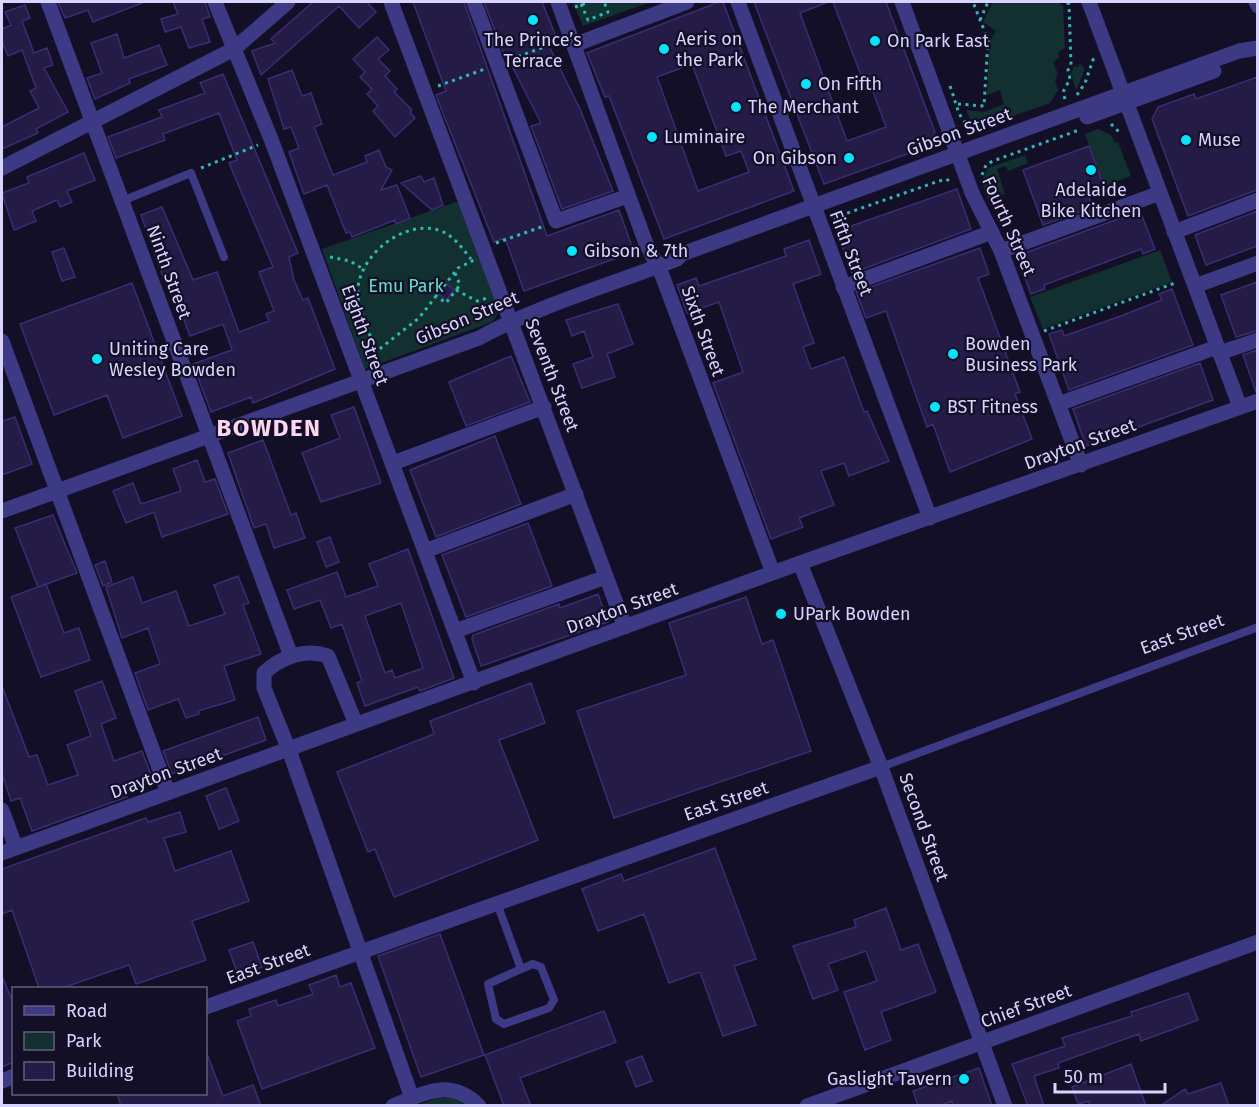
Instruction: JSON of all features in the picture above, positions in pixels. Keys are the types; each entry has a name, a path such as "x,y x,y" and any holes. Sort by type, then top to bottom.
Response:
{"street":[{"name":"Ninth Street","path":"48,2 291,656"},
{"name":"Eighth Street","path":"215,2 271,140 474,683"},
{"path":"2,168 234,49 288,2"},
{"name":"Seventh Street","path":"391,2 480,254 511,321 625,627"},
{"path":"474,2 556,221 628,196"},
{"name":"Sixth Street","path":"558,2 628,196 662,275 773,573"},
{"path":"574,45 687,2"},
{"name":"Fifth Street","path":"738,2 930,518"},
{"name":"Fourth Street","path":"902,2 972,193 1001,251 1081,465"},
{"path":"1089,2 1240,407"},
{"path":"1256,2 1257,6"},
{"name":"Gibson Street","path":"1125,98 1239,51 1257,48"},
{"name":"Gibson Street","path":"2,511 208,436 359,374 479,338 511,321 677,259 687,261 814,209 1257,53"},
{"path":"1001,251 1160,193"},
{"path":"1174,232 1257,200"},
{"path":"843,287 992,232"},
{"path":"1195,286 1257,263"},
{"path":"1058,404 1218,350 1257,340"},
{"path":"2,341 168,792"},
{"name":"Drayton Street","path":"9,850 773,573 1257,401"},
{"path":"393,463 544,407"},
{"path":"425,551 576,494"},
{"name":"Second Street","path":"800,564 881,767 1005,1106"},
{"path":"455,631 606,577"},
{"path":"356,724 328,656 316,651 291,656 274,663 264,673 264,688 289,750 412,1098"},
{"name":"East Street","path":"207,1007 881,767"},
{"path":"2,810 9,850"},
{"name":"Chief Street","path":"807,1106 1257,942"},
{"path":"393,1106 441,1088 467,1093 479,1106"}],"lane":[{"path":"122,201 191,173 224,257"},
{"name":"East Street","path":"881,767 1257,627"},
{"path":"497,903 521,969"},
{"path":"533,964 541,967 554,1003 549,1008 504,1024 499,1023 496,1020 488,984 521,969 533,964"}],"path":[{"path":"581,4 588,20 608,12 604,2"},
{"path":"957,104 984,106 988,40 973,2"},
{"path":"980,20 988,2"},
{"path":"1066,2 1069,4 1071,65 1068,70 1070,79 1063,92 1065,100 1084,94"},
{"path":"1076,96 1085,83 1095,56 1097,63"},
{"path":"962,116 969,128 977,129 997,122"},
{"path":"1110,123 1118,128 1122,136"},
{"path":"980,178 986,165 992,159 1090,126"},
{"path":"191,173 271,140"},
{"path":"823,235 837,229 836,217 936,180 946,179 959,186"},
{"path":"359,374 376,350 419,318 454,272 480,254 556,221"},
{"path":"376,350 361,310 358,287 365,270 381,244 419,228 440,231 480,254"},
{"path":"316,259 332,257 350,261 365,270"},
{"path":"435,295 446,303 460,285 454,272"},
{"path":"1039,332 1175,283"},
{"path":"456,290 477,302 491,296"}],"green space":[{"path":"573,2 651,2 583,26"},
{"path":"993,2 1058,2 1063,6 1065,48 1058,52 1059,58 1053,62 1058,74 1055,80 1058,90 1050,103 1004,119 970,119 966,110 984,112 1004,104 1000,90 987,95 990,40 996,31 983,22"},
{"path":"1080,63 1085,69 1076,90 1071,74 1074,66 1078,67"},
{"path":"1098,129 1111,135 1115,143 1118,142 1131,176 1104,186 1085,134"},
{"path":"1025,155 1028,163 1008,171 1006,166 997,169 1005,194 988,199 982,181 988,168"},
{"name":"Emu Park","path":"459,201 499,312 492,322 365,369 322,249"},
{"path":"1160,250 1172,282 1043,329 1030,297"},
{"path":"437,1098 453,1098 469,1106 415,1106"}],"building":[{"path":"58,2 142,3 93,22 88,10 65,18"},
{"path":"173,2 205,2 210,17 202,19 210,42 189,48 181,27 165,32 161,19 178,14"},
{"path":"313,2 367,2 376,12 359,28 339,6 261,75 252,51 275,43 271,39"},
{"path":"413,2 464,2 547,236 619,210 634,252 524,291 505,238 494,242 439,103 436,95 446,91"},
{"path":"484,2 542,2 557,39 547,42 580,109 613,191 562,209 531,126 541,123 507,56 505,57"},
{"path":"723,2 794,191 664,239 609,96 605,97 587,53","holes":["692,64 726,156 741,151 749,172 698,191 657,77"]},
{"path":"754,2 828,2 800,13 847,141 886,127 872,89 867,91 833,2 886,2 935,132 927,147 824,184"},
{"path":"25,5 30,18 22,21 34,53 47,48 53,65 44,68 68,112 36,129 38,133 2,149 2,127 39,108 30,91 36,88 22,50 8,56 2,41 2,29 11,25 5,12"},
{"path":"117,34 124,58 159,45 167,65 129,79 130,83 95,99 87,78 102,73 91,43"},
{"path":"377,37 389,50 378,59 390,71 385,76 397,89 394,92 412,110 410,112 415,118 395,137 373,111 378,106 367,94 372,89 360,77 365,72 353,59"},
{"path":"292,70 302,96 311,93 322,124 314,127 333,175 367,162 365,156 379,150 386,167 392,170 381,190 397,185 410,218 396,224 395,220 352,237 350,232 346,233 327,185 304,194 289,152 299,148 291,127 284,129 268,79"},
{"path":"223,74 298,253 289,257 294,280 303,300 308,298 335,369 253,403 251,397 211,412 193,364 232,350 223,324 190,336 169,279 164,280 141,215 162,207 193,280 217,272 239,332 269,321 266,314 274,311 259,272 273,267 229,163 237,160 219,113 163,134 165,140 116,158 108,137 162,117 159,110 205,93 200,83"},
{"path":"1257,77 1257,190 1188,216 1152,119 1158,107 1194,94 1196,99"},
{"path":"1089,146 1106,192 1089,198 1093,207 1043,225 1023,170"},
{"path":"84,153 95,180 67,191 72,202 60,207 57,200 32,211 36,221 14,230 2,193 29,183 27,177"},
{"path":"421,176 424,182 434,178 443,205 432,210 401,183"},
{"path":"957,189 971,229 852,273 837,231"},
{"path":"1140,211 1155,249 1143,254 1141,249 1044,285 1045,289 1031,294 1017,256"},
{"path":"1257,211 1257,246 1206,265 1195,235"},
{"path":"809,240 821,274 793,284 814,343 803,347 811,369 844,357 864,412 867,411 889,461 849,476 844,463 821,471 834,505 799,518 803,527 771,539 713,383 743,372 719,302 687,313 677,285 696,278 699,286 786,256 784,249"},
{"path":"64,248 75,277 62,281 52,252"},
{"name":"Bowden Business Park","path":"980,248 989,274 978,278 1020,392 1015,394 1032,439 950,472 933,424 927,427 886,311 866,318 856,292"},
{"path":"1257,282 1257,331 1236,337 1221,295"},
{"name":"Uniting Care Wesley Bowden","path":"132,283 182,416 123,438 107,395 54,415 20,324"},
{"path":"445,283 454,290 447,300 437,293"},
{"path":"1172,289 1193,345 1069,390 1049,334 1062,330 1064,336 1118,317 1162,300 1159,294"},
{"path":"618,304 633,344 607,354 615,377 582,388 573,364 593,357 584,331 572,336 566,320"},
{"path":"1257,350 1257,391 1256,392 1243,355"},
{"path":"511,356 530,402 466,426 449,382"},
{"path":"1200,363 1213,400 1086,446 1073,409"},
{"path":"354,407 381,483 321,502 302,453 340,438 331,415"},
{"path":"15,417 32,464 2,475 2,421"},
{"path":"495,436 521,504 436,537 410,470"},
{"path":"263,440 291,515 296,513 305,538 274,548 266,524 254,528 228,453"},
{"path":"197,460 205,482 215,479 228,514 162,537 154,512 126,523 113,491 133,483 141,504 181,491 173,469"},
{"path":"53,515 77,573 38,587 15,528"},
{"path":"528,523 552,586 466,617 442,555"},
{"path":"330,537 339,562 326,567 317,542"},
{"path":"408,549 454,678 420,691 418,687 365,706 357,683 362,681 342,624 331,628 320,600 294,609 287,590 337,572 346,597 378,586 369,564","holes":["401,603 423,668 395,678 392,670 385,673 365,616"]},
{"path":"105,561 112,582 103,586 95,565"},
{"path":"238,576 249,603 243,605 261,654 224,666 235,700 198,711 199,714 186,718 178,699 148,710 135,673 160,664 148,628 122,638 106,587 133,577 142,603 176,591 189,626 225,614 214,585"},
{"path":"46,584 64,633 79,628 90,660 41,677 11,597"},
{"path":"598,594 608,622 481,666 472,639 473,635 559,604 560,608"},
{"path":"746,597 762,644 773,640 811,751 614,818 577,711 686,675 669,623"},
{"path":"102,681 116,718 101,724 114,761 142,751 153,780 125,790 127,797 32,831 20,798 11,801 2,774 2,686 29,757 37,755 48,785 78,775 67,745 91,736 75,691"},
{"path":"531,683 545,723 499,740 538,840 394,897 375,849 368,852 337,772 434,734 430,721"},
{"path":"258,717 266,740 172,774 163,751"},
{"path":"226,788 239,821 219,829 206,796"},
{"path":"180,812 186,832 164,838 175,871 231,851 249,901 192,921 206,960 136,984 129,965 65,987 39,987 12,910 2,914 2,869 146,818 148,822"},
{"path":"715,848 756,959 734,966 756,1025 723,1036 700,972 669,983 644,914 598,931 582,889 621,874 624,881"},
{"path":"886,908 901,950 918,944 936,992 881,1012 891,1040 865,1050 844,992 877,981 866,951 828,964 838,990 813,999 793,946 856,927 854,920"},
{"path":"440,934 484,1055 421,1077 378,956"},
{"path":"253,942 262,967 238,975 229,950"},
{"path":"336,975 340,987 351,983 375,1048 262,1089 237,1021 251,1016 249,1009 276,1000 278,1006 313,994 309,985"},
{"path":"2,976 12,1000 12,1063 2,1067"},
{"path":"1188,993 1198,1020 1141,1041 1139,1034 1058,1063 1059,1068 1034,1076 1044,1106 1028,1106 1012,1064 1065,1046 1062,1038 1132,1016 1131,1012"},
{"path":"604,1011 616,1042 520,1078 531,1106 504,1106 485,1055"},
{"path":"207,1054 223,1096 253,1085 261,1106 121,1106 117,1095 207,1095"},
{"path":"642,1056 652,1081 636,1087 626,1062"},
{"path":"1131,1064 1146,1106 1090,1106 1089,1101 1078,1104 1072,1087"},
{"name":"Gaslight Tavern","path":"979,1068 992,1106 953,1106 952,1101 939,1106 918,1106 913,1091"},
{"path":"1221,1083 1229,1106 1160,1106 1185,1089 1188,1094"}],"place":[{"name":"The Prince’s Terrace","path":"533,20"},
{"name":"On Park East","path":"875,41"},
{"name":"Aeris on the Park","path":"664,49"},
{"name":"On Fifth","path":"806,84"},
{"name":"The Merchant","path":"736,107"},
{"name":"Luminaire","path":"652,137"},
{"name":"Muse","path":"1186,140"},
{"name":"On Gibson","path":"849,158"},
{"name":"Adelaide Bike Kitchen","path":"1091,170"},
{"name":"Gibson & 7th","path":"572,251"},
{"name":"Bowden Business Park","path":"953,354"},
{"name":"Uniting Care Wesley Bowden","path":"97,359"},
{"name":"BST Fitness","path":"935,407"},
{"name":"UPark Bowden","path":"781,614"},
{"name":"Gaslight Tavern","path":"964,1079"}],"district":[{"name":"BOWDEN","path":"269,428"}]}
